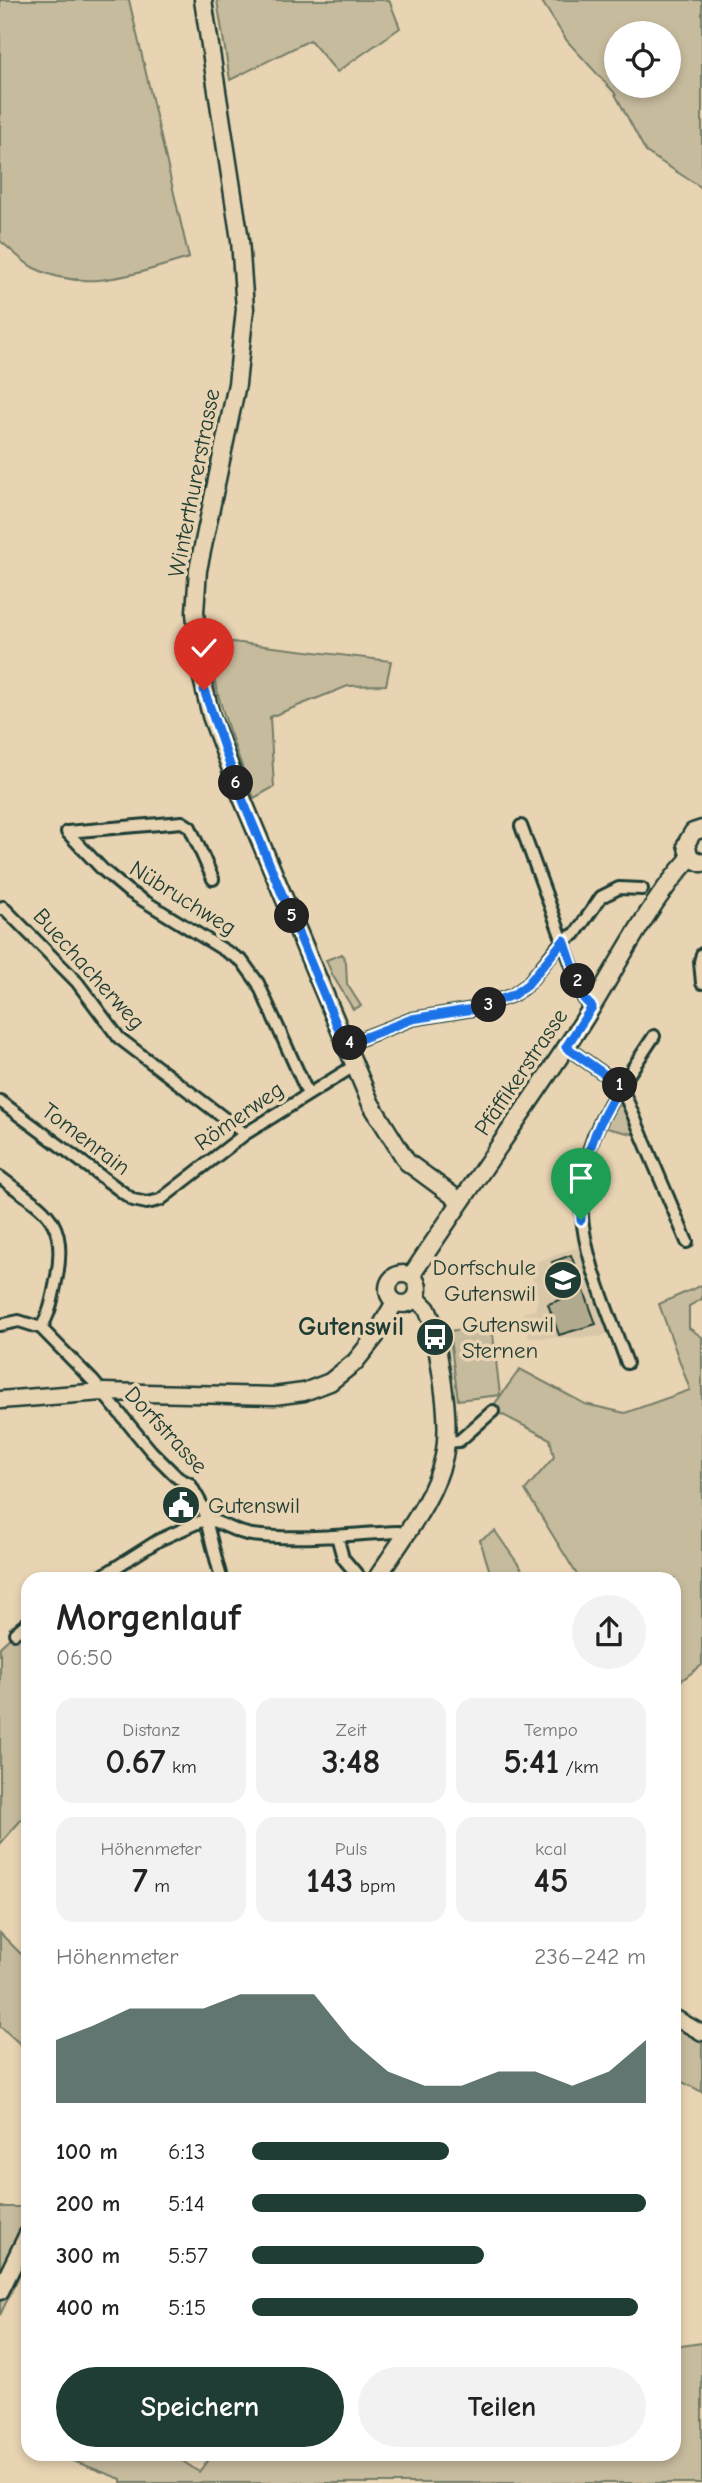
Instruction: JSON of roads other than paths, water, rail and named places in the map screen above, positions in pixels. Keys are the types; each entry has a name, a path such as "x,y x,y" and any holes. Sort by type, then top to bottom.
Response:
{"main road":[{"name":"Winterthurerstrasse","path":"203,0 240,240 246,309 237,384 198,570 195,612 204,690 220,743 371,1104 395,1147 417,1171 460,1201"},
{"name":"Pfäffikerstrasse","path":"411,1276 566,1047 652,907 696,861 686,844 688,838 702,829"},
{"path":"400,1274 411,1276 418,1286 416,1297 409,1303 396,1302 389,1292 391,1281 400,1274"},
{"path":"380,1572 397,1533 438,1477 446,1442 446,1414 433,1323 429,1312 416,1297"},
{"path":"0,1400 102,1392 274,1395 304,1392 330,1382 355,1362 375,1337 396,1302"},
{"path":"0,2291 21,2248"}],"street":[{"name":"Nübruchweg","path":"213,879 190,827 182,822 68,832 103,870 128,891 242,961 258,983 308,1094"},
{"path":"521,826 584,999 592,1007"},
{"path":"345,1045 412,1019 473,1009 513,995 527,985 564,940 575,934 601,897 620,888 642,889"},
{"name":"Buechacherweg","path":"2,908 77,982 102,1019 119,1038 245,1134"},
{"path":"702,954 702,983"},
{"path":"627,1363 586,1249 580,1208 583,1166 601,1118 653,1036"},
{"path":"566,1047 621,1086 687,1242"},
{"name":"Römerweg","path":"149,1203 160,1200 245,1134 354,1066"},
{"name":"Tomenrain","path":"0,1101 133,1200 149,1203"},
{"path":"0,1177 45,1212 58,1233 61,1254 51,1307 41,1328 19,1321 0,1325"},
{"name":"Dorfstrasse","path":"41,1328 102,1392 151,1451 195,1491 206,1519 219,1572"},
{"path":"446,1442 459,1441 493,1411"},
{"path":"108,1572 159,1539 206,1519 222,1522 250,1535 337,1536 397,1533"},
{"path":"337,1536 343,1558 355,1572"},
{"path":"15,1633 21,1628"},
{"path":"681,2021 702,2034"}],"place":[{"name":"Dorfschule Gutenswil","path":"563,1280"},
{"name":"Gutenswil Sternen","path":"435,1337"},
{"name":"Gutenswil","path":"181,1505"}],"district":[{"name":"Gutenswil","path":"351,1327"}]}
